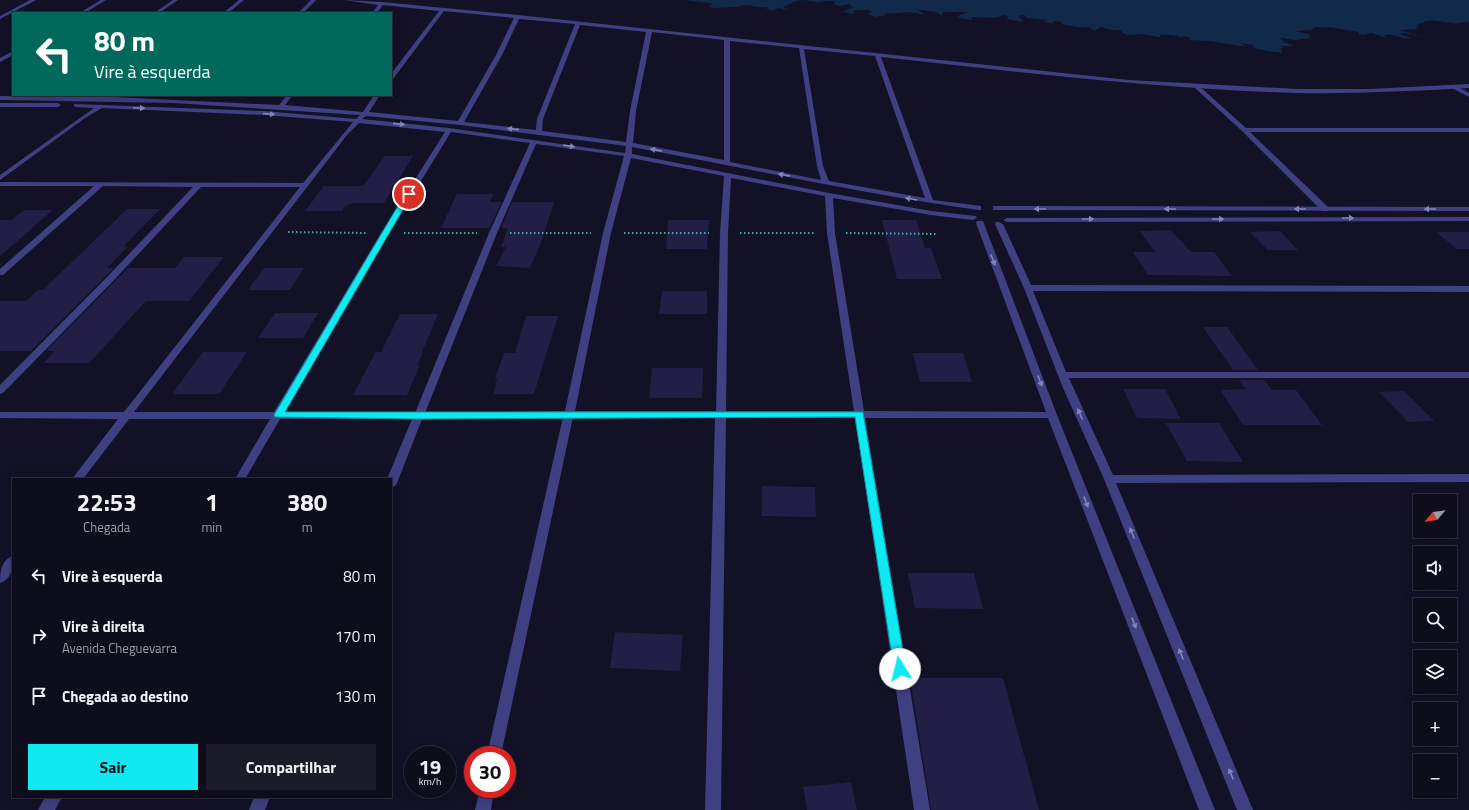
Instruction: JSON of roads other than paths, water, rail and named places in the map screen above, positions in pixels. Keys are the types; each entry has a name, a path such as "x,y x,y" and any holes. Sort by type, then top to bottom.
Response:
{"street":[{"path":"0,18 34,0"},
{"path":"83,12 104,0"},
{"path":"158,12 176,0"},
{"path":"226,12 242,0"},
{"path":"301,12 314,0"},
{"path":"346,0 518,16 1093,79 1197,87 1333,91 1469,86"},
{"path":"375,12 382,3"},
{"path":"392,77 443,9"},
{"path":"460,123 499,55 518,16"},
{"path":"539,132 540,119 578,23"},
{"path":"496,746 607,233 629,150 629,136 633,111 649,38 648,30"},
{"path":"727,39 727,164"},
{"path":"801,47 820,166 826,183"},
{"path":"0,60 12,53"},
{"path":"878,56 930,202"},
{"path":"1197,87 1244,130 1325,209"},
{"path":"1454,87 1469,96"},
{"path":"201,102 205,96"},
{"path":"282,107 289,96"},
{"path":"78,478 345,134 366,112 376,96"},
{"path":"5,111 30,97"},
{"path":"0,178 83,117 113,97"},
{"path":"0,98 113,97 366,112 539,132 629,150 728,175 829,195 990,222 1469,219"},
{"path":"0,106 62,105"},
{"path":"70,105 196,109 359,120 534,141 629,150 727,164 930,202 987,207 1469,209"},
{"path":"241,478 385,233 449,130"},
{"path":"1244,130 1469,130"},
{"path":"392,481 493,233 534,141"},
{"path":"713,810 724,233 728,175"},
{"path":"0,184 305,185"},
{"path":"0,273 100,184"},
{"path":"0,391 112,277 199,184"},
{"path":"829,195 831,233 922,810"},
{"path":"990,222 1006,214 987,207 972,209 969,211 969,214 990,222 1028,288 1063,375 1110,479 1246,810"},
{"path":"990,222 1052,415 1207,810"},
{"path":"1028,288 1469,289"},
{"path":"1063,375 1469,375"},
{"path":"0,414 418,416 569,414 1052,415"},
{"path":"1110,479 1469,478"},
{"path":"0,578 12,562"},
{"path":"46,810 53,798"},
{"path":"257,810 262,798"},
{"path":"483,810 485,798"}],"water":[{"path":"686,0 803,0 796,1 783,7 788,10 778,8 773,11 767,9 767,7 748,5 712,8 709,6 713,4"},
{"path":"805,0 1469,0 1469,22 1458,24 1425,21 1424,23 1417,24 1420,26 1416,27 1417,29 1399,30 1425,37 1405,33 1398,34 1412,38 1408,39 1388,34 1384,35 1386,37 1371,33 1363,35 1359,34 1359,32 1329,27 1316,27 1311,30 1296,31 1311,35 1309,37 1311,38 1296,40 1280,38 1284,42 1294,46 1281,46 1284,48 1279,49 1282,50 1282,53 1266,51 1252,47 1253,45 1240,43 1246,46 1210,41 1189,40 1190,38 1184,36 1180,38 1179,36 1159,34 1161,36 1159,37 1142,34 1127,35 1121,32 1122,30 1112,30 1101,27 1094,31 1090,27 1077,27 1054,21 1052,24 1043,21 1047,20 1027,18 1024,15 1018,16 1023,20 1022,22 1007,19 1008,16 1004,15 995,18 973,17 971,18 972,20 954,17 959,17 959,15 969,12 943,12 942,15 944,16 935,12 918,10 925,15 905,12 884,14 885,16 877,16 878,18 867,14 872,12 868,10 855,10 853,14 843,12 853,7 849,4 840,6 833,4 836,2 833,1 817,2"}]}
